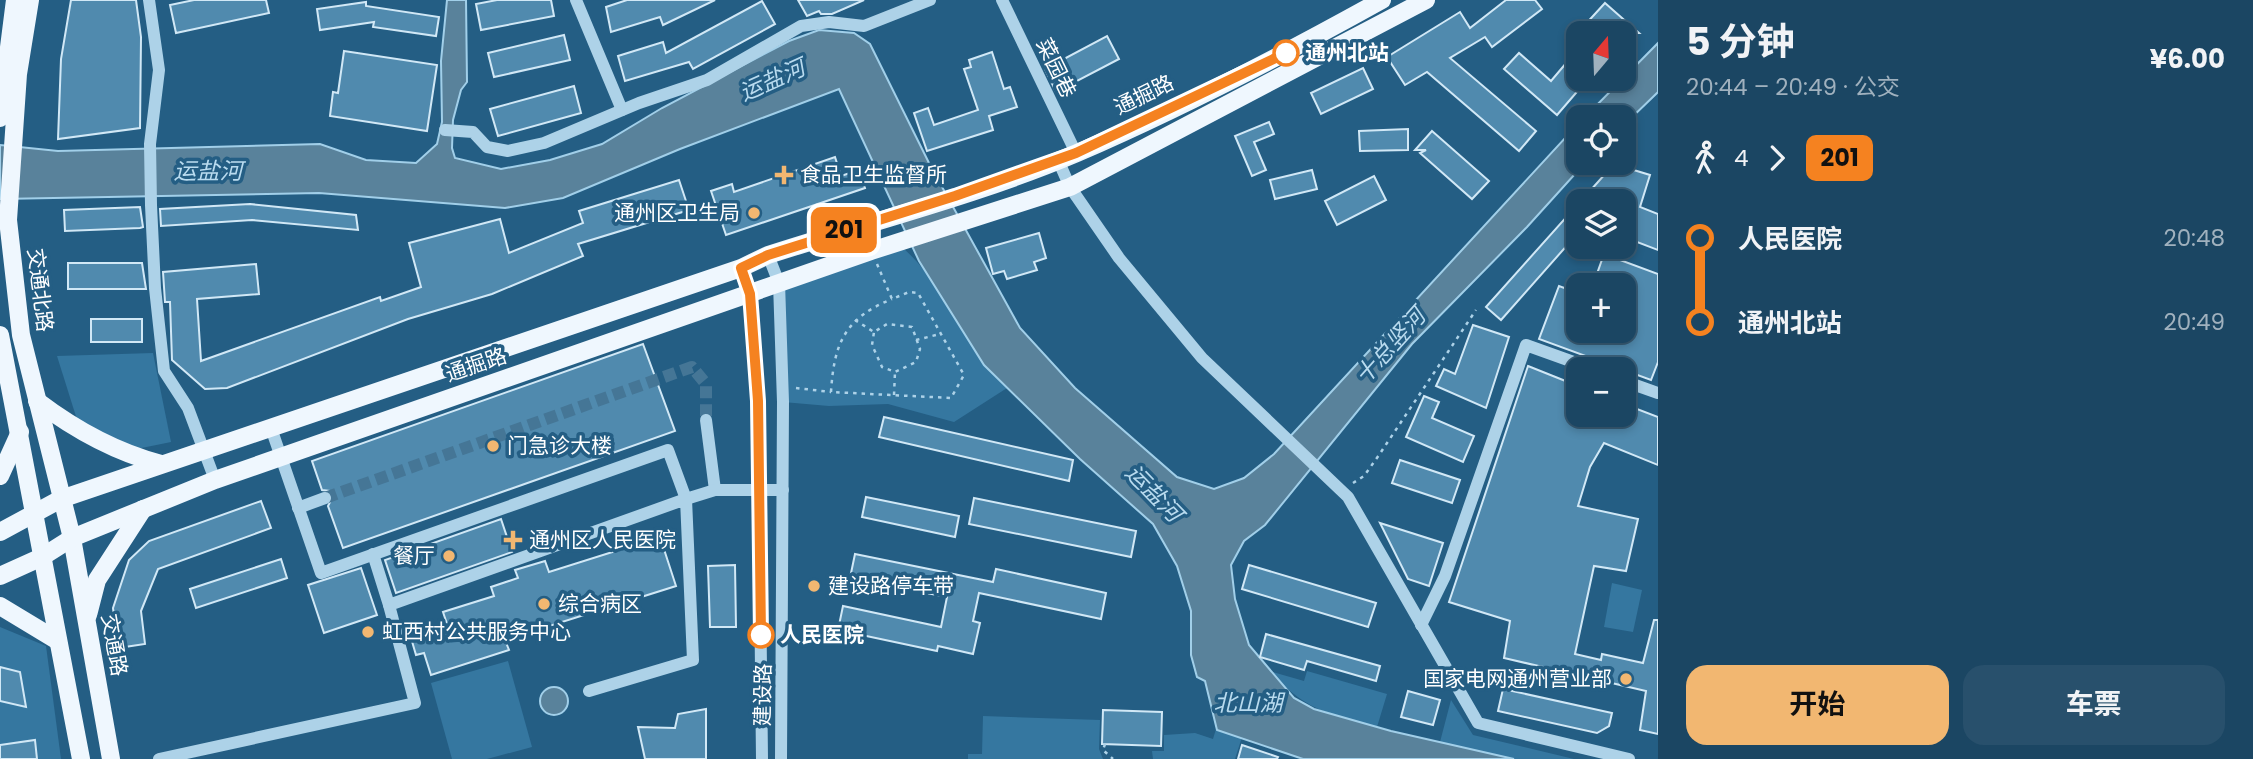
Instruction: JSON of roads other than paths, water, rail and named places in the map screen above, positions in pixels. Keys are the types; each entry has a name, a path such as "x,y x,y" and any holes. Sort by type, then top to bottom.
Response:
{"main road":[{"path":"0,118 15,0"},
{"name":"交通北路","path":"30,0 13,135 8,220 21,335 61,499"},
{"name":"通掘路","path":"36,512 61,499 161,464 741,268 768,255 955,196 1058,160 1293,49 1381,0"},
{"path":"1070,187 1293,73 1426,0"},
{"name":"通掘路","path":"43,557 72,538 215,480 871,251 1070,187"},
{"path":"0,335 36,512 81,759"},
{"path":"37,401 69,425 135,457 161,464"},
{"path":"0,476 20,432"},
{"name":"交通路","path":"61,499 72,538 111,759"},
{"path":"86,621 97,580 144,509"},
{"path":"0,532 36,512"},
{"path":"0,576 43,557"},
{"path":"0,606 58,641"}],"street":[{"path":"149,0 159,70 150,144 151,205 155,288 164,371 188,408 215,480"},
{"path":"576,0 622,110"},
{"path":"445,130 472,132 487,147 508,150 544,143 622,110 707,80 801,26 829,22 864,26 930,0"},
{"name":"菜园巷","path":"1002,0 1076,153"},
{"path":"1058,160 1070,187 1119,258 1202,358 1348,497 1478,723 1629,759"},
{"name":"建设路","path":"768,255 779,283 782,387 781,759"},
{"name":"建设路","path":"741,268 750,294 758,401 762,759"},
{"path":"1421,625 1445,576 1526,345 1566,360"},
{"path":"1636,385 1658,393"},
{"path":"706,420 715,490"},
{"path":"271,428 321,573 668,450 686,499 693,660 589,691"},
{"path":"389,605 715,490 783,490"},
{"path":"298,508 325,498"},
{"path":"159,759 415,703 373,554"}],"water":[{"path":"447,0 466,0 467,82 461,90 453,120 452,148 455,158 501,169 550,160 602,144 662,108 789,41 819,30 854,33 870,44 931,167 1020,328 1075,388 1177,477 1214,489 1244,478 1274,454 1566,137 1566,175 1574,175 1412,344 1265,525 1244,541 1231,565 1235,599 1249,645 1294,698 1314,709 1391,731 1514,759 1303,759 1217,730 1205,681 1197,677 1191,655 1191,611 1177,566 1153,524 1080,459 984,365 919,261 839,89 680,149 563,198 505,208 319,193 0,199 0,145 58,151 320,144 366,160 416,163 437,144 442,122 441,61"},
{"path":"1658,43 1658,92 1636,113 1636,105 1597,105 1611,91 1636,91 1636,65"},
{"path":"554,687 564,691 568,701 564,711 554,715 544,711 540,701 544,691"}],"tunnel":[{"path":"325,498 692,367 706,384 706,420"}],"place":[{"name":"通州北站","path":"1286,53"},
{"name":"食品卫生监督所","path":"784,175"},
{"name":"通州区卫生局","path":"754,213"},
{"name":"门急诊大楼","path":"493,446"},
{"name":"通州区人民医院","path":"513,540"},
{"name":"餐厅","path":"449,556"},
{"name":"建设路停车带","path":"814,586"},
{"name":"综合病区","path":"544,604"},
{"name":"虹西村公共服务中心","path":"368,632"},
{"name":"人民医院","path":"761,635"},
{"name":"国家电网通州营业部","path":"1626,679"}],"water label":[{"name":"运盐河","path":"772,80"},
{"name":"运盐河","path":"208,171"},
{"name":"十总竖河","path":"1390,346"},
{"name":"运盐河","path":"1154,493"},
{"name":"北山湖","path":"1248,703"}]}
